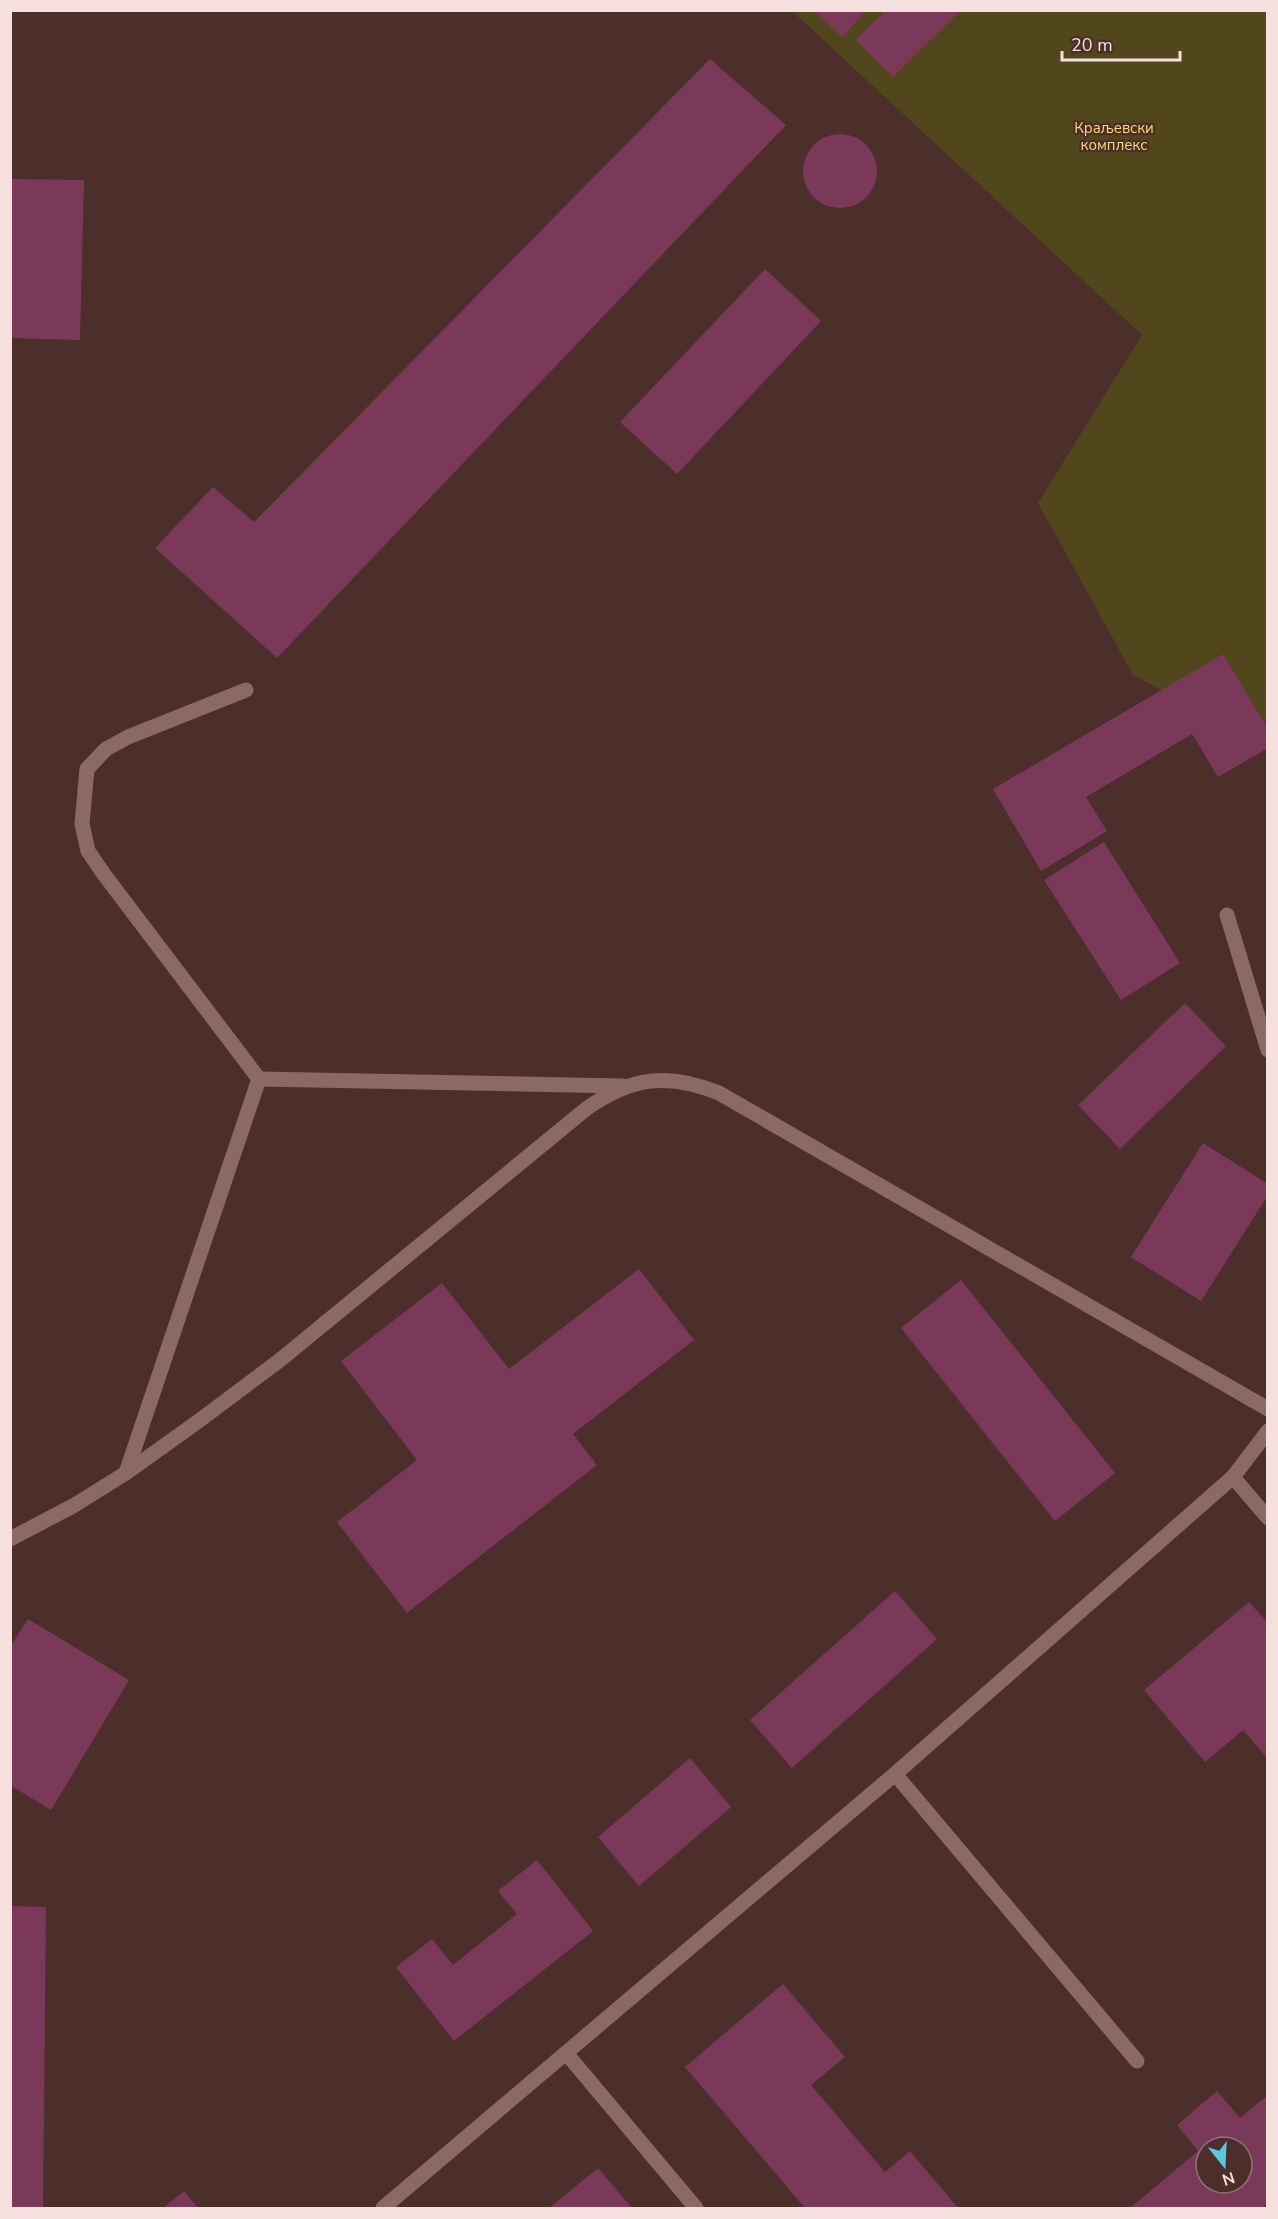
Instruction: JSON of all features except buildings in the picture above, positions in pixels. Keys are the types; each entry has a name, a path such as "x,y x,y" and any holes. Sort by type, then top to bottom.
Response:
{"lane":[{"path":"246,690 106,748 87,769 82,824 88,851 103,873 259,1079"},
{"path":"1227,915 1268,1050"},
{"path":"259,1079 628,1086"},
{"path":"126,1473 259,1079"},
{"path":"10,1539 73,1506 126,1473 200,1420 280,1360 586,1109 607,1094 647,1081 696,1084 719,1093 1268,1409"},
{"path":"383,2208 895,1774 1233,1477 1268,1431"},
{"path":"1233,1477 1268,1518"},
{"path":"895,1774 1137,2061"},
{"path":"566,2054 696,2208"}],"green space":[{"name":"Краљевски комплекс","path":"792,11 1267,11 1267,746 1133,675 1038,503 1142,335"}]}
